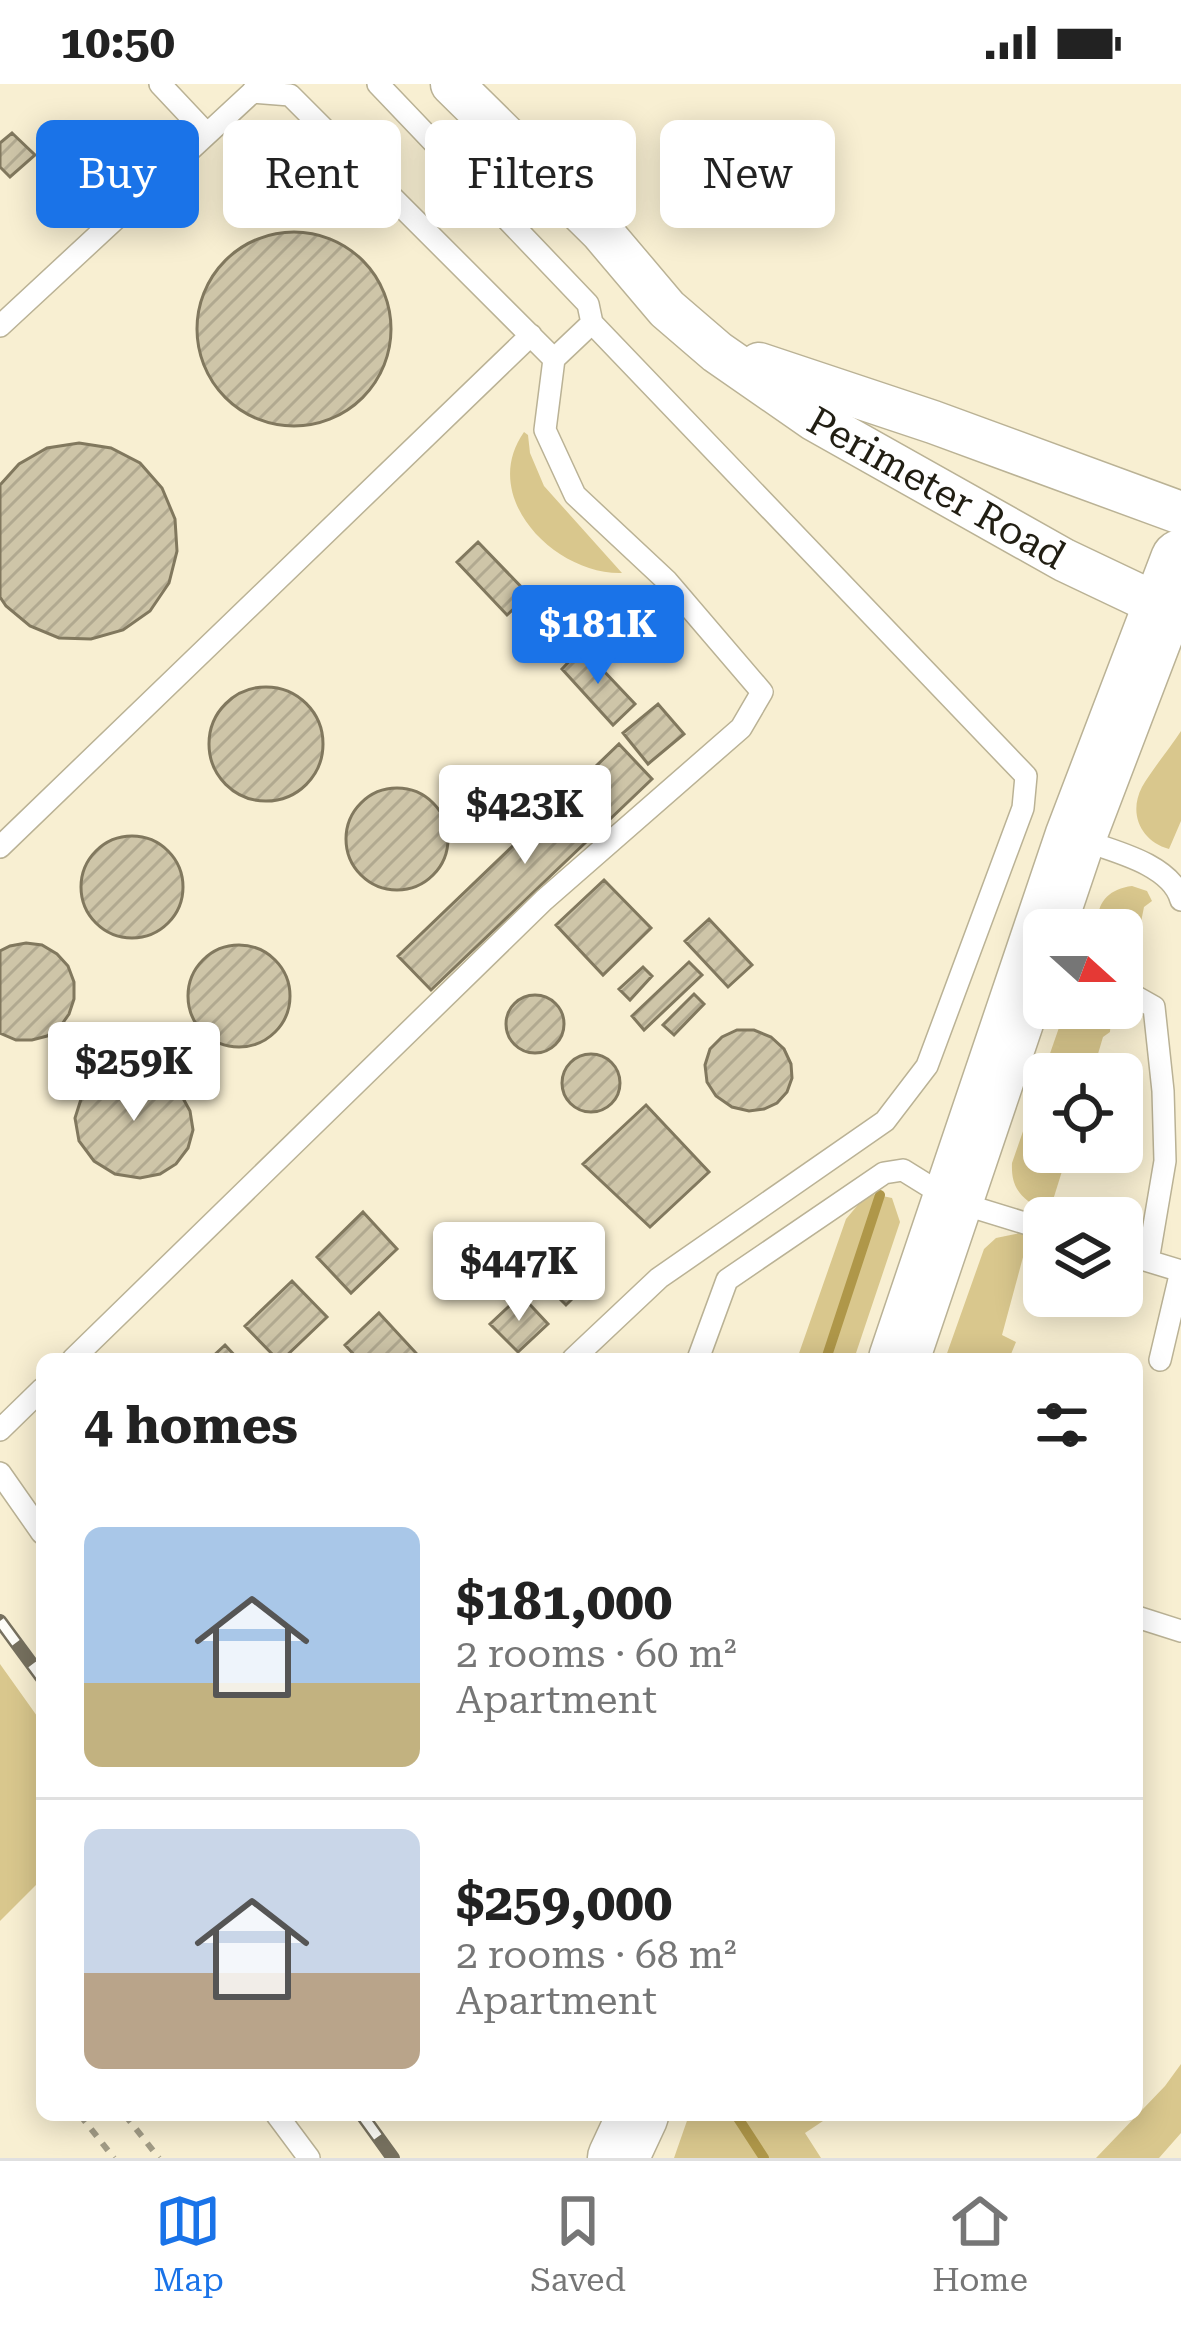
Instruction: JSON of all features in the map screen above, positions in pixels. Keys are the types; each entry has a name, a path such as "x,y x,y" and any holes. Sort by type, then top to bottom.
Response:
{"street":[{"name":"Perimeter Road","path":"452,84 601,231 667,309 717,352 815,420 1064,560 1172,584"},
{"name":"Perimeter Road","path":"717,352 852,394 1181,513"},
{"path":"1054,909 1172,584"},
{"path":"901,1353 1023,1002"}],"lane":[{"path":"160,84 207,134"},
{"path":"378,84 588,304 592,323 1026,776 1023,808 927,1066 884,1121 659,1278 578,1353"},
{"path":"0,326 257,88 290,94 554,358"},
{"path":"79,1353 544,900 741,728 762,692 667,581 575,495 545,430 554,358 592,323"},
{"path":"0,847 531,335"},
{"path":"1076,838 1160,869 1180,893"},
{"path":"1143,1001 1154,1007 1165,1162 1148,1261"},
{"path":"700,1353 727,1280 884,1173 903,1170 953,1201 1023,1223"},
{"path":"1143,1259 1181,1270 1160,1360"},
{"path":"0,1430 36,1395"},
{"path":"0,1473 36,1524"},
{"path":"1143,1618 1181,1630"},
{"path":"281,2121 309,2158"}],"path":[{"path":"85,2121 114,2158"},
{"path":"130,2121 159,2158"}],"shaded area":[{"path":"524,432 544,486 622,573 572,561 531,528 510,482 512,457"},
{"path":"1181,731 1181,821 1169,849 1144,833 1136,807 1142,787"},
{"path":"1132,886 1147,891 1152,901 1143,912 1101,909 1116,891"},
{"path":"1058,1029 1110,1029 1098,1053 1050,1053"},
{"path":"1023,1131 1023,1173 1061,1173 1054,1197 1024,1197 1013,1178 1012,1163"},
{"path":"868,1193 892,1198 900,1222 856,1353 799,1353 846,1219"},
{"path":"1023,1234 1023,1257 1002,1335 1016,1342 1011,1353 947,1353 984,1249 996,1238"},
{"path":"0,1664 36,1715 36,1885 0,1921"},
{"path":"1181,2064 1181,2133 1159,2158 1096,2158 1131,2121 1143,2121 1143,2109"},
{"path":"687,2121 823,2121 805,2133 821,2158 674,2158"}],"building":[{"path":"12,133 35,155 10,177 0,167 0,143"},
{"path":"294,232 331,239 363,260 384,292 391,329 384,366 363,398 331,419 294,426 257,419 225,398 204,366 197,329 204,292 225,260 257,239"},
{"path":"79,443 111,448 140,463 162,488 175,519 177,551 169,583 150,611 123,630 91,639 59,638 30,626 0,597 0,485 19,464 47,448"},
{"path":"478,542 529,595 507,615 457,562"},
{"path":"582,648 635,704 613,725 562,669"},
{"path":"266,687 288,691 306,704 319,722 323,744 319,766 306,784 288,797 266,801 244,797 226,784 213,766 209,744 213,722 226,704 244,691"},
{"path":"658,704 684,734 648,764 623,733"},
{"path":"619,744 652,779 431,990 398,956"},
{"path":"397,788 416,792 433,803 444,820 448,839 444,858 433,875 416,886 397,890 378,886 361,875 350,858 346,839 350,820 361,803 378,792"},
{"path":"132,836 151,840 168,851 179,868 183,887 179,906 168,923 151,934 132,938 113,934 96,923 85,906 81,887 85,868 96,851 113,840"},
{"path":"604,880 651,928 603,975 556,925"},
{"path":"709,919 752,965 728,987 685,941"},
{"path":"26,943 42,945 68,966 74,999 60,1027 47,1036 16,1040 0,1033 0,951"},
{"path":"239,945 258,949 275,960 286,977 290,996 286,1015 275,1032 258,1043 239,1047 220,1043 203,1032 192,1015 188,996 192,977 203,960 220,949"},
{"path":"689,962 702,975 644,1030 632,1016"},
{"path":"643,967 652,976 630,1000 619,989"},
{"path":"694,994 704,1004 674,1035 663,1025"},
{"path":"535,995 556,1003 564,1024 556,1045 535,1053 514,1045 506,1024 514,1003"},
{"path":"737,1030 771,1037 791,1064 787,1092 764,1109 732,1107 707,1082 710,1049"},
{"path":"591,1054 612,1062 620,1083 612,1104 591,1112 570,1104 562,1083 570,1062"},
{"path":"139,1069 179,1091 193,1130 176,1164 140,1178 115,1174 94,1161 79,1141 75,1118 82,1096 95,1080 116,1071"},
{"path":"646,1105 709,1172 650,1227 583,1164"},
{"path":"363,1212 397,1249 351,1293 317,1257"},
{"path":"574,1242 601,1270 566,1305 537,1276"},
{"path":"292,1281 327,1317 289,1353 271,1353 245,1326"},
{"path":"521,1295 548,1324 518,1352 490,1324"},
{"path":"379,1313 416,1353 352,1353 345,1345"}],"waterway":[{"path":"828,1353 880,1195"},
{"path":"740,2121 764,2158"}],"railway":[{"path":"0,1621 36,1670"},
{"path":"366,2121 393,2158"}]}
